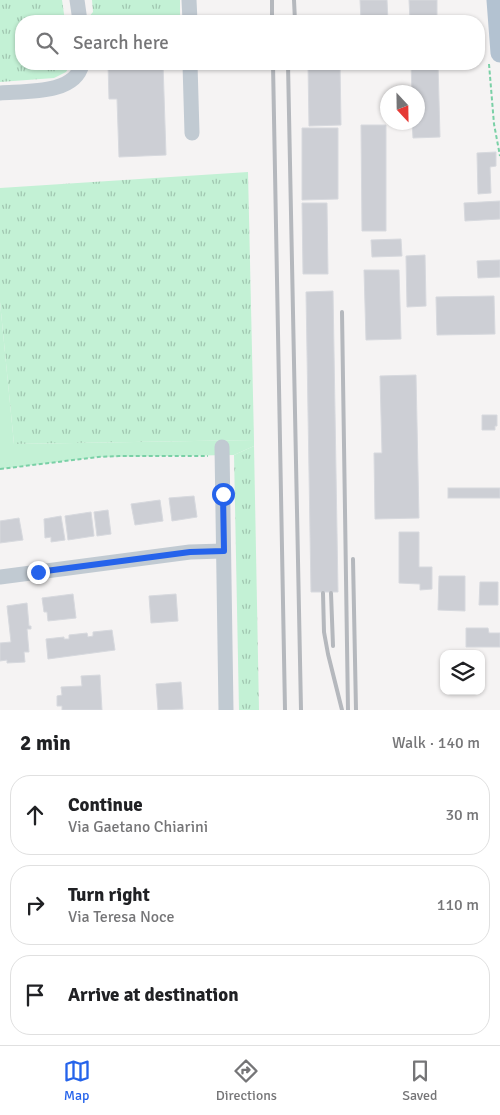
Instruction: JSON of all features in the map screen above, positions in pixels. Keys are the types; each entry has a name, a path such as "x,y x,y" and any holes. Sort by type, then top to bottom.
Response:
{"main road":[{"path":"494,57 496,0"}],"street":[{"path":"77,0 79,15"},
{"path":"189,0 190,15"},
{"path":"0,93 56,88 76,76 80,70"},
{"path":"190,70 192,133"},
{"path":"218,451 224,551 226,710"},
{"path":"0,577 185,553 224,551"}],"path":[{"path":"494,57 494,124 500,156"},
{"path":"0,469 105,457 218,451"}],"green space":[{"path":"0,0 62,0 64,15 15,15 15,70 67,70 66,72 54,78 0,82"},
{"path":"92,0 180,0 180,15 90,15 93,12"},
{"path":"248,172 254,440 14,444 0,302 0,188"},
{"path":"0,302 14,444 254,440 254,446 234,455 98,457 0,469"},
{"path":"254,446 259,710 239,710 234,455"}],"building":[{"path":"360,0 387,0 388,15 361,15"},
{"path":"409,0 437,0 437,15 410,15"},
{"path":"108,70 163,70 166,155 119,157 117,99 109,99"},
{"path":"308,70 340,70 341,125 309,126"},
{"path":"411,70 438,70 440,137 413,138 412,130 425,130 425,85 412,85"},
{"path":"361,125 380,125 380,130 386,130 386,231 362,231"},
{"path":"302,128 338,128 338,199 302,200"},
{"path":"496,152 496,166 490,167 491,193 478,194 477,153"},
{"path":"500,201 500,219 465,221 464,203"},
{"path":"302,203 327,203 328,274 303,274"},
{"path":"401,239 402,256 372,257 371,240"},
{"path":"425,255 426,306 407,307 406,256"},
{"path":"500,260 500,277 478,278 477,261"},
{"path":"364,270 399,270 401,339 366,340"},
{"path":"333,291 338,592 311,592 306,292"},
{"path":"494,296 495,334 437,335 436,297"},
{"path":"416,375 419,518 375,519 374,453 382,453 380,376"},
{"path":"482,415 497,415 495,430 482,430"},
{"path":"448,488 500,488 500,498 448,498"},
{"path":"194,496 197,517 172,521 169,498"},
{"path":"160,500 163,521 135,525 131,504"},
{"path":"108,510 111,534 97,536 94,512"},
{"path":"91,512 94,536 68,540 65,516"},
{"path":"61,516 65,540 51,542 51,537 45,538 44,519"},
{"path":"19,518 23,540 0,543 0,521"},
{"path":"399,532 419,532 419,567 432,567 432,589 420,590 420,584 399,583"},
{"path":"439,576 465,576 465,611 438,610"},
{"path":"480,582 498,582 498,605 479,605"},
{"path":"73,594 76,618 48,621 47,612 44,612 42,598"},
{"path":"176,594 178,621 151,623 149,596"},
{"path":"27,603 29,626 31,626 31,629 27,629 29,652 24,652 25,662 7,663 7,660 0,661 0,643 11,642 7,606"},
{"path":"466,628 488,628 489,633 500,633 500,647 466,647"},
{"path":"112,630 115,650 48,659 46,639 64,637 64,639 69,639 69,635 87,633 88,637 93,636 93,632"},
{"path":"100,675 102,710 62,710 62,706 57,706 57,696 62,695 61,687 82,686 81,676"},
{"path":"181,682 183,709 158,710 156,684"}],"railway":[{"path":"272,0 272,15"},
{"path":"294,0 295,15"},
{"path":"273,70 285,710"},
{"path":"288,70 301,710"},
{"path":"342,312 348,710"},
{"path":"353,559 356,710"},
{"path":"323,593 324,632 342,710"},
{"path":"331,593 333,646"}],"route":[{"path":"38,572 190,552 224,551 223,494"}]}
